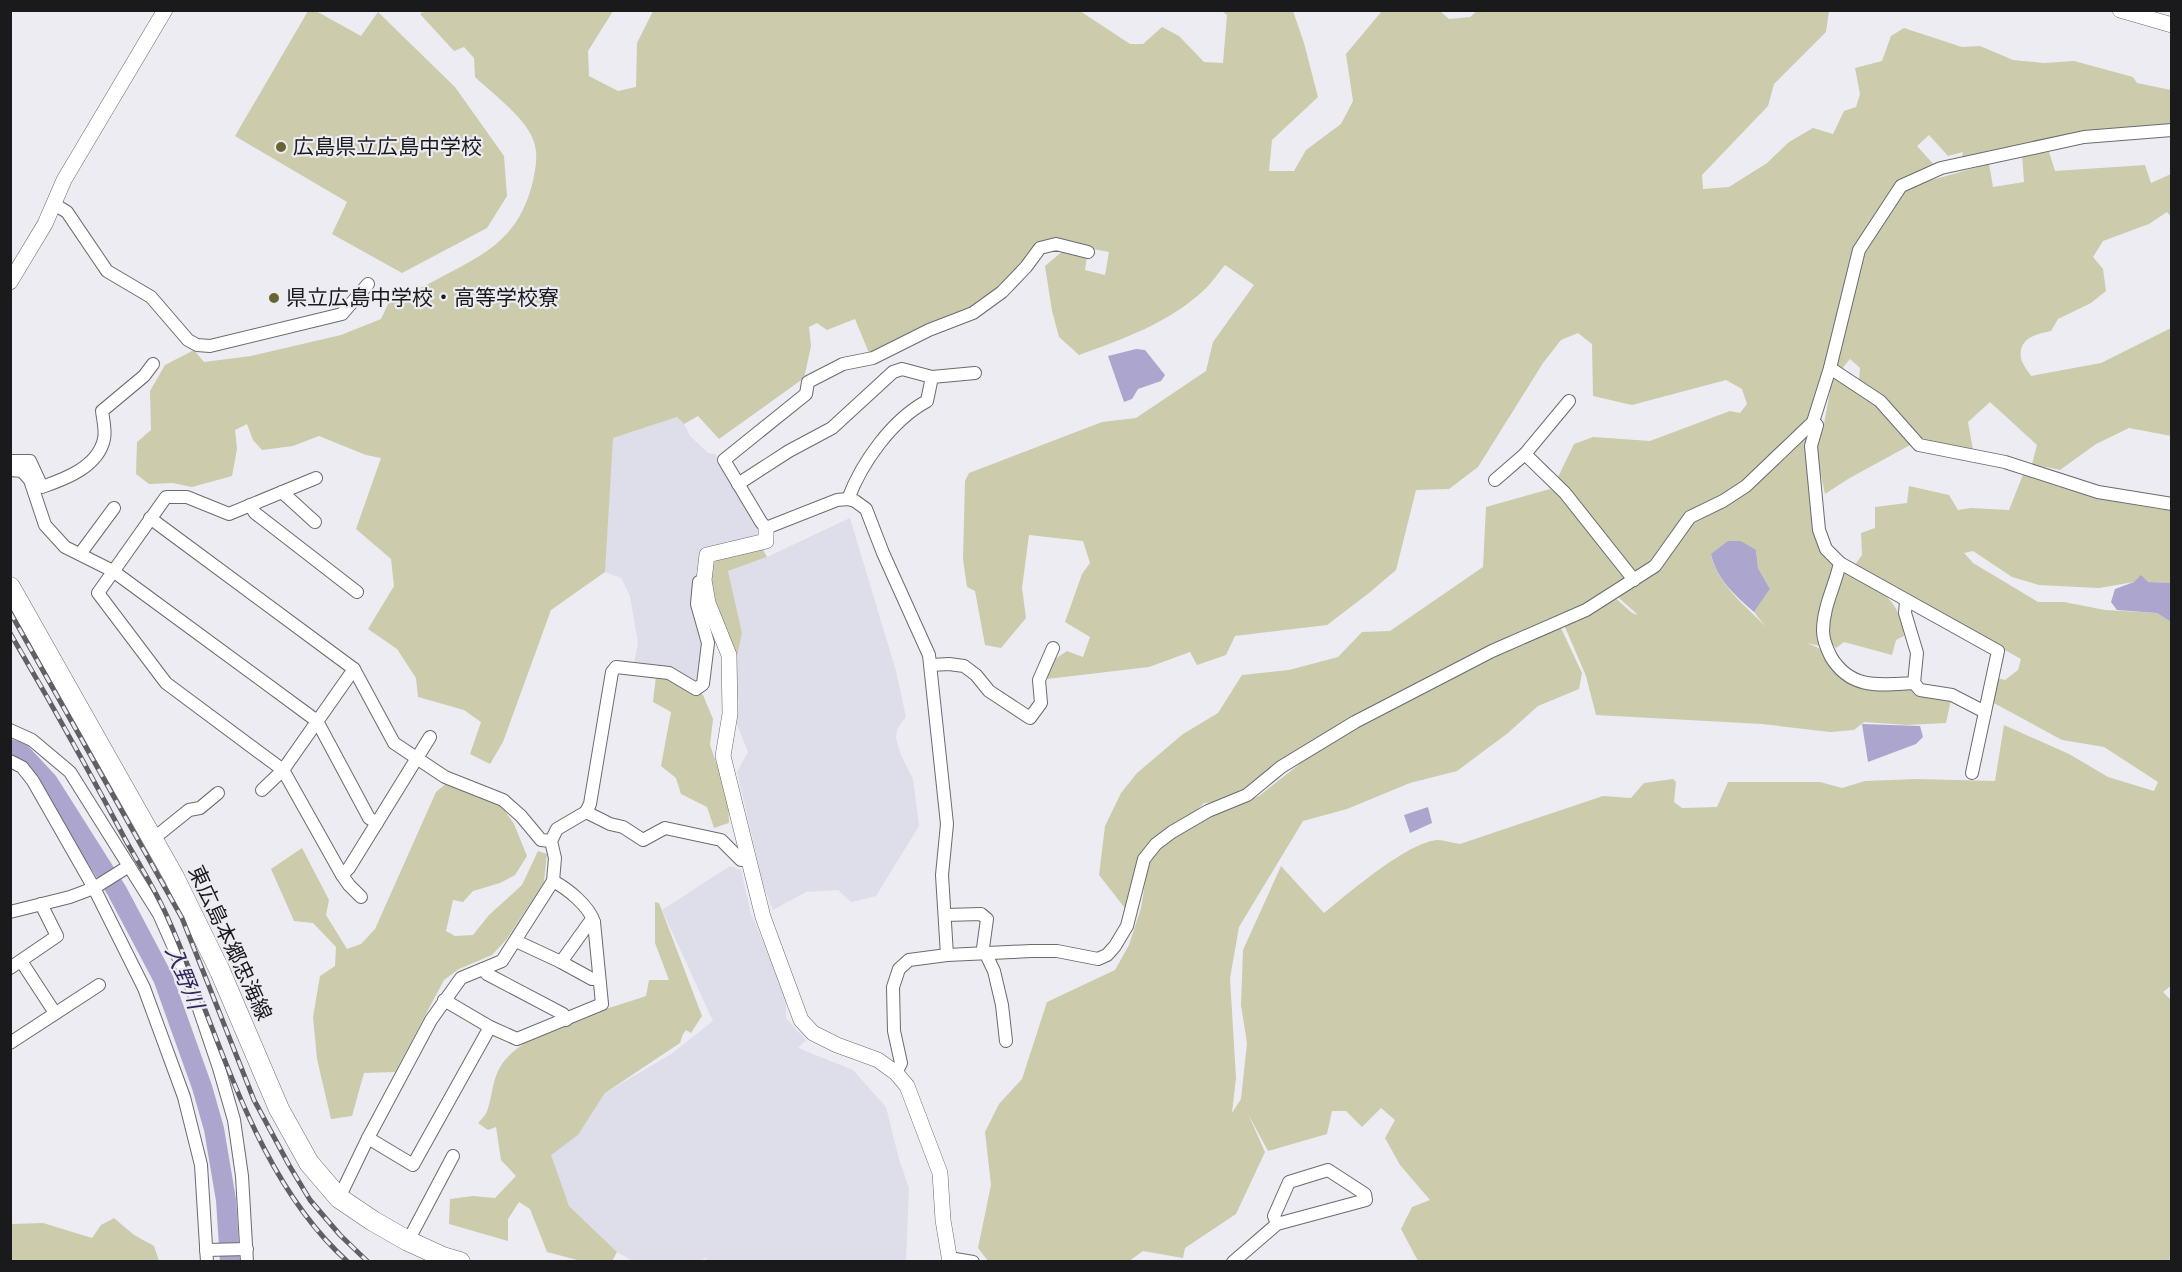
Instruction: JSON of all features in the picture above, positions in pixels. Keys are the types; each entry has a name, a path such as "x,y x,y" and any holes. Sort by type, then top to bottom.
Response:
{"main road":[{"name":"東広島本郷忠海線","path":"10,587 174,877 220,972 279,1109 309,1163 339,1198 408,1241 460,1262"}],"street":[{"path":"10,282 45,225 64,180 165,10"},
{"path":"2121,10 2172,25"},
{"path":"897,1073 901,1063 894,1031 893,987 899,969 909,960 947,955 1057,951 1098,959 1107,956 1127,926 1144,859 1156,844 1172,832 1208,811 1247,795 1281,767 1355,722 1492,651 1586,610 1655,566 1690,518 1746,486 1813,422 1830,368 1859,250 1901,186 1941,168 2084,137 2172,130"},
{"path":"54,204 67,212 107,271 151,297 188,340 197,345 210,346 342,314 368,284"},
{"path":"973,1262 949,1260 943,1220 940,1173 908,1086 897,1073 878,1060 837,1045 813,1033 801,1020 763,917 723,756 730,714 729,655 708,603 704,580 707,555 766,541 766,528 724,460 806,394 808,382 843,364 873,358 929,330 973,313 1002,292 1026,267 1040,248 1056,244 1088,252"},
{"path":"10,461 30,461 42,487 74,474 94,458 104,440 102,411 144,376 153,364"},
{"path":"1830,368 1881,401 1919,445 2005,462 2098,492 2172,504"},
{"path":"738,484 789,451 832,428 893,372 902,369 932,377 975,372"},
{"path":"848,499 855,481 882,442 913,409 927,401 932,377"},
{"path":"1495,480 1526,454 1569,401"},
{"path":"1813,422 1817,425 1811,446 1819,530 1826,549 1840,563 1998,651 1972,773"},
{"path":"1526,454 1565,493 1634,580"},
{"path":"10,470 22,471 30,480 45,525 65,547 113,571 317,721 369,818 377,823"},
{"path":"316,478 229,514 188,497 166,497 98,594 166,683 283,770 342,875 361,897"},
{"path":"282,492 315,522"},
{"path":"766,528 825,503 848,499 866,509 883,553 930,655 947,824 942,875 947,955"},
{"path":"250,505 255,513 357,592"},
{"path":"80,554 114,508"},
{"path":"150,518 354,669 394,743 445,777 503,800 521,816 541,840 551,841"},
{"path":"1840,563 1830,593 1822,631 1826,648 1834,662 1839,669 1852,678 1867,683 1877,685 1914,683"},
{"path":"339,1198 430,1020 461,978 502,961 553,881 555,858 551,841 557,829 586,812 590,804 612,672 616,668 669,673 696,689 703,684 708,643 697,604 699,582 704,580"},
{"path":"1906,601 1905,613 1917,653 1914,683 1920,690 1952,695 1985,712"},
{"path":"931,665 964,666 976,675 989,691 1030,718 1041,703 1038,680 1053,648"},
{"path":"262,790 283,770 354,669"},
{"path":"10,730 32,740 70,772 159,914 192,992 219,1068 234,1120 242,1176 247,1255 207,1256 201,1165 184,1097 144,988 94,888 33,781 22,767 10,761"},
{"path":"342,875 430,737"},
{"path":"153,839 189,810 200,808 218,793"},
{"path":"586,812 622,827 643,840 665,828 721,840 741,860 748,859"},
{"path":"10,912 94,888 129,866"},
{"path":"444,1000 490,1027 517,1039 602,1004 594,922 591,914 553,881"},
{"path":"41,904 57,936 16,964 55,1013"},
{"path":"945,915 981,914 987,920 983,948 996,983 1006,1041"},
{"path":"561,962 589,923 594,922"},
{"path":"516,940 592,979 599,979"},
{"path":"483,969 487,974 563,1014 566,1020"},
{"path":"10,1043 99,985"},
{"path":"368,1138 413,1164 490,1027"},
{"path":"408,1241 453,1156"},
{"path":"1233,1262 1277,1224 1366,1200 1365,1194 1328,1170 1288,1182 1274,1216 1277,1224"}],"shaded area":[{"path":"1136,349 1145,350 1165,375 1161,381 1138,389 1132,399 1124,402 1108,356"},
{"path":"677,417 684,424 690,436 708,453 715,454 761,534 702,549 693,605 703,639 701,680 694,684 634,663 638,643 630,596 621,578 605,572 612,438"},
{"path":"850,518 896,671 906,717 897,729 896,738 901,755 913,779 919,826 876,896 851,902 838,890 806,892 773,910 764,887 737,772 748,752 736,722 739,701 735,686 737,657 742,633 728,571 767,557"},
{"path":"1728,541 1741,541 1756,550 1758,568 1770,589 1754,612 1722,579 1714,563 1711,554"},
{"path":"2141,575 2148,582 2171,583 2171,622 2157,613 2117,610 2111,602 2115,589 2134,582"},
{"path":"1862,724 1920,726 1923,737 1916,744 1868,762"},
{"path":"1428,807 1432,823 1410,833 1404,815"},
{"path":"730,866 741,870 751,914 786,995 786,1018 806,1040 798,1048 853,1070 886,1107 909,1188 906,1261 709,1262 705,1258 698,1262 631,1260 617,1252 569,1206 550,1155 578,1135 605,1093 671,1054 713,1021 662,910"}],"green space":[{"path":"1478,10 1829,11 1826,32 1774,84 1768,106 1702,175 1703,189 1729,187 1767,163 1789,142 1813,128 1833,134 1844,111 1856,107 1860,94 1855,68 1882,61 1891,36 1904,28 1962,47 1980,46 2013,60 2044,63 2074,61 2133,77 2137,83 2171,90 2171,126 1962,158 1963,152 1948,156 1929,135 1917,146 1936,167 1899,182 1855,248 1811,418 1739,486 1689,512 1659,556 1643,569 1635,572 1624,563 1558,477 1574,444 1593,437 1650,441 1730,411 1740,413 1747,404 1742,389 1726,380 1632,405 1593,396 1592,344 1578,333 1561,340 1543,363 1478,467 1449,489 1416,490 1396,570 1327,625 1235,636 1226,655 1197,665 1190,652 1149,667 1047,679 1052,661 1067,651 1083,657 1090,637 1065,622 1082,574 1090,563 1083,541 1029,535 1022,588 1026,618 1001,648 985,645 975,591 967,587 963,559 965,481 969,473 1102,422 1136,418 1206,371 1213,342 1254,285 1225,265 1207,287 1176,312 1145,329 1079,355 1059,337 1052,311 1045,266 1064,250 1087,256 1085,270 1105,275 1109,252 1057,242 975,308 869,353 855,319 827,330 817,323 809,327 811,346 804,378 719,439 698,416 684,424 677,417 613,438 605,572 551,610 503,742 490,764 470,754 481,722 464,710 418,697 416,678 397,649 368,629 394,586 391,559 356,529 381,458 366,455 319,436 293,446 262,450 253,440 247,424 235,430 237,449 232,476 192,487 173,483 149,484 136,474 137,442 151,430 150,391 165,365 194,350 204,362 251,356 341,335 381,319 390,300 418,289 476,258 501,240 520,215 527,200 535,170 536,154 532,137 514,113 475,77 474,58 464,47 454,51 420,14 424,11 613,11 588,51 589,76 618,91 636,87 637,43 653,11 1080,11 1130,44 1143,44 1162,27 1179,36 1204,62 1223,63 1227,15 1222,11 1293,11 1318,97 1272,140 1269,171 1294,171 1306,150 1341,124 1353,101 1346,54 1382,11 1440,11 1449,19 1470,17"},
{"path":"308,11 316,11 361,36 378,12 455,87 504,156 507,196 487,228 402,273 332,234 347,202 235,136"},
{"path":"2049,152 2055,171 2145,165 2151,183 2171,174 2171,217 2167,212 2149,224 2103,241 2093,257 2103,269 2106,291 2091,303 2058,319 2051,331 2029,338 2025,341 2021,351 2024,365 2031,376 2101,363 2171,328 2171,436 2129,428 2096,444 2060,470 2032,464 2037,445 1990,402 1968,422 1973,450 1921,443 1859,380 1860,368 1850,359 1841,370 1833,359 1863,251 1903,188 1989,164 1993,187 2024,182 2022,155"},
{"path":"1833,375 1877,405 1912,444 1825,494 1815,447 1824,424"},
{"path":"1807,436 1809,438 1816,531 1835,564 1820,646 1807,643 1821,649 1832,670 1873,687 1914,683 1952,695 1946,723 1907,725 1864,722 1854,730 1830,732 1762,724 1596,715 1586,676 1562,620 1614,597 1632,613 1638,615 1618,597 1658,568 1686,528","holes":["1756,550 1758,568 1770,589 1754,612 1765,626 1725,584 1714,565 1711,554"]},
{"path":"2024,472 2095,498 2171,511 2171,583 2134,582 2099,588 2039,585 2012,577 1973,551 1964,553 1973,563 2038,602 2064,602 2105,610 2157,613 2171,622 2172,985 2163,992 2172,1001 2171,1261 1418,1261 1401,1229 1412,1207 1430,1200 1400,1165 1385,1138 1395,1120 1381,1108 1362,1127 1346,1111 1332,1111 1327,1134 1268,1151 1248,1114 1265,1152 1236,1214 1185,1248 1183,1258 1143,1251 1129,1261 988,1261 978,1248 991,1185 985,1132 999,1104 1022,1079 1047,1002 1115,970 1129,945 1141,908 1149,860 1157,846 1210,815 1259,796 1356,724 1494,653 1560,626 1582,673 1579,689 1538,706 1508,733 1457,771 1410,783 1347,809 1303,821 1239,927 1230,978 1236,1078 1232,1113 1241,1099 1247,1043 1241,1005 1243,950 1281,866 1324,913 1378,870 1424,843 1443,840 1460,844 1603,796 1631,798 1644,783 1673,779 1676,782 1674,802 1682,808 1717,807 1728,782 1820,782 1842,788 1865,781 1917,779 1995,781 2004,725 2069,754 2108,777 2154,791 2158,782 2104,747 2062,740 1992,702 1997,678 2005,680 2018,670 2021,659 1854,566 1862,555 1861,533 1875,528 1875,507 1907,503 1909,486 1949,495 1958,510 1971,508 2009,510"},
{"path":"1550,489 1570,504 1626,577 1585,605 1492,644 1352,719 1245,790 1221,802 1204,803 1190,817 1153,841 1128,912 1099,875 1105,826 1121,793 1137,773 1183,734 1218,713 1242,675 1289,670 1338,657 1362,632 1390,631 1483,567 1486,507"},
{"path":"762,548 767,557 728,571 742,633 737,657 733,657 713,600 712,564 726,554"},
{"path":"1844,568 1866,580 1884,594 1898,612 1904,636 1896,640 1892,655 1844,642 1836,648 1826,636 1832,592"},
{"path":"656,676 670,677 703,695 713,719 710,745 728,797 729,823 714,828 707,807 681,794 676,778 661,766 671,712 653,702"},
{"path":"448,782 499,802 514,824 527,856 515,875 500,883 473,891 463,902 453,900 446,931 455,936 473,935 489,915 522,885 538,851 547,854 544,882 506,940 492,955 459,969 444,980 395,1072 364,1073 352,1116 331,1119 317,1059 313,1017 320,976 335,966 336,947 313,923 294,921 271,869 302,848 329,900 326,915 347,949 361,944 375,929 436,792"},
{"path":"655,902 659,903 702,1016 691,1033 686,1030 680,1043 605,1093 578,1135 551,1155 569,1206 617,1252 612,1261 581,1261 547,1252 530,1209 519,1202 508,1219 508,1241 449,1224 450,1199 473,1196 495,1198 516,1176 501,1160 496,1127 488,1130 478,1123 487,1110 494,1081 502,1064 513,1052 548,1031 589,1014 646,996 649,980 669,980 655,943"},
{"path":"114,1218 134,1235 154,1246 159,1261 11,1261 11,1224 43,1223 92,1238 101,1225"}],"waterway":[{"name":"入野川","path":"10,749 20,752 48,782 117,891 163,978 202,1087 214,1129 226,1200 230,1262"}],"railway":[{"path":"10,612 182,918 254,1100 289,1165 310,1200 340,1235 368,1262"},
{"path":"10,633 160,901 243,1103 264,1147 288,1189 315,1228 348,1262"}],"place":[{"name":"広島県立広島中学校","path":"281,147"},
{"name":"県立広島中学校・高等学校寮","path":"274,298"}]}
